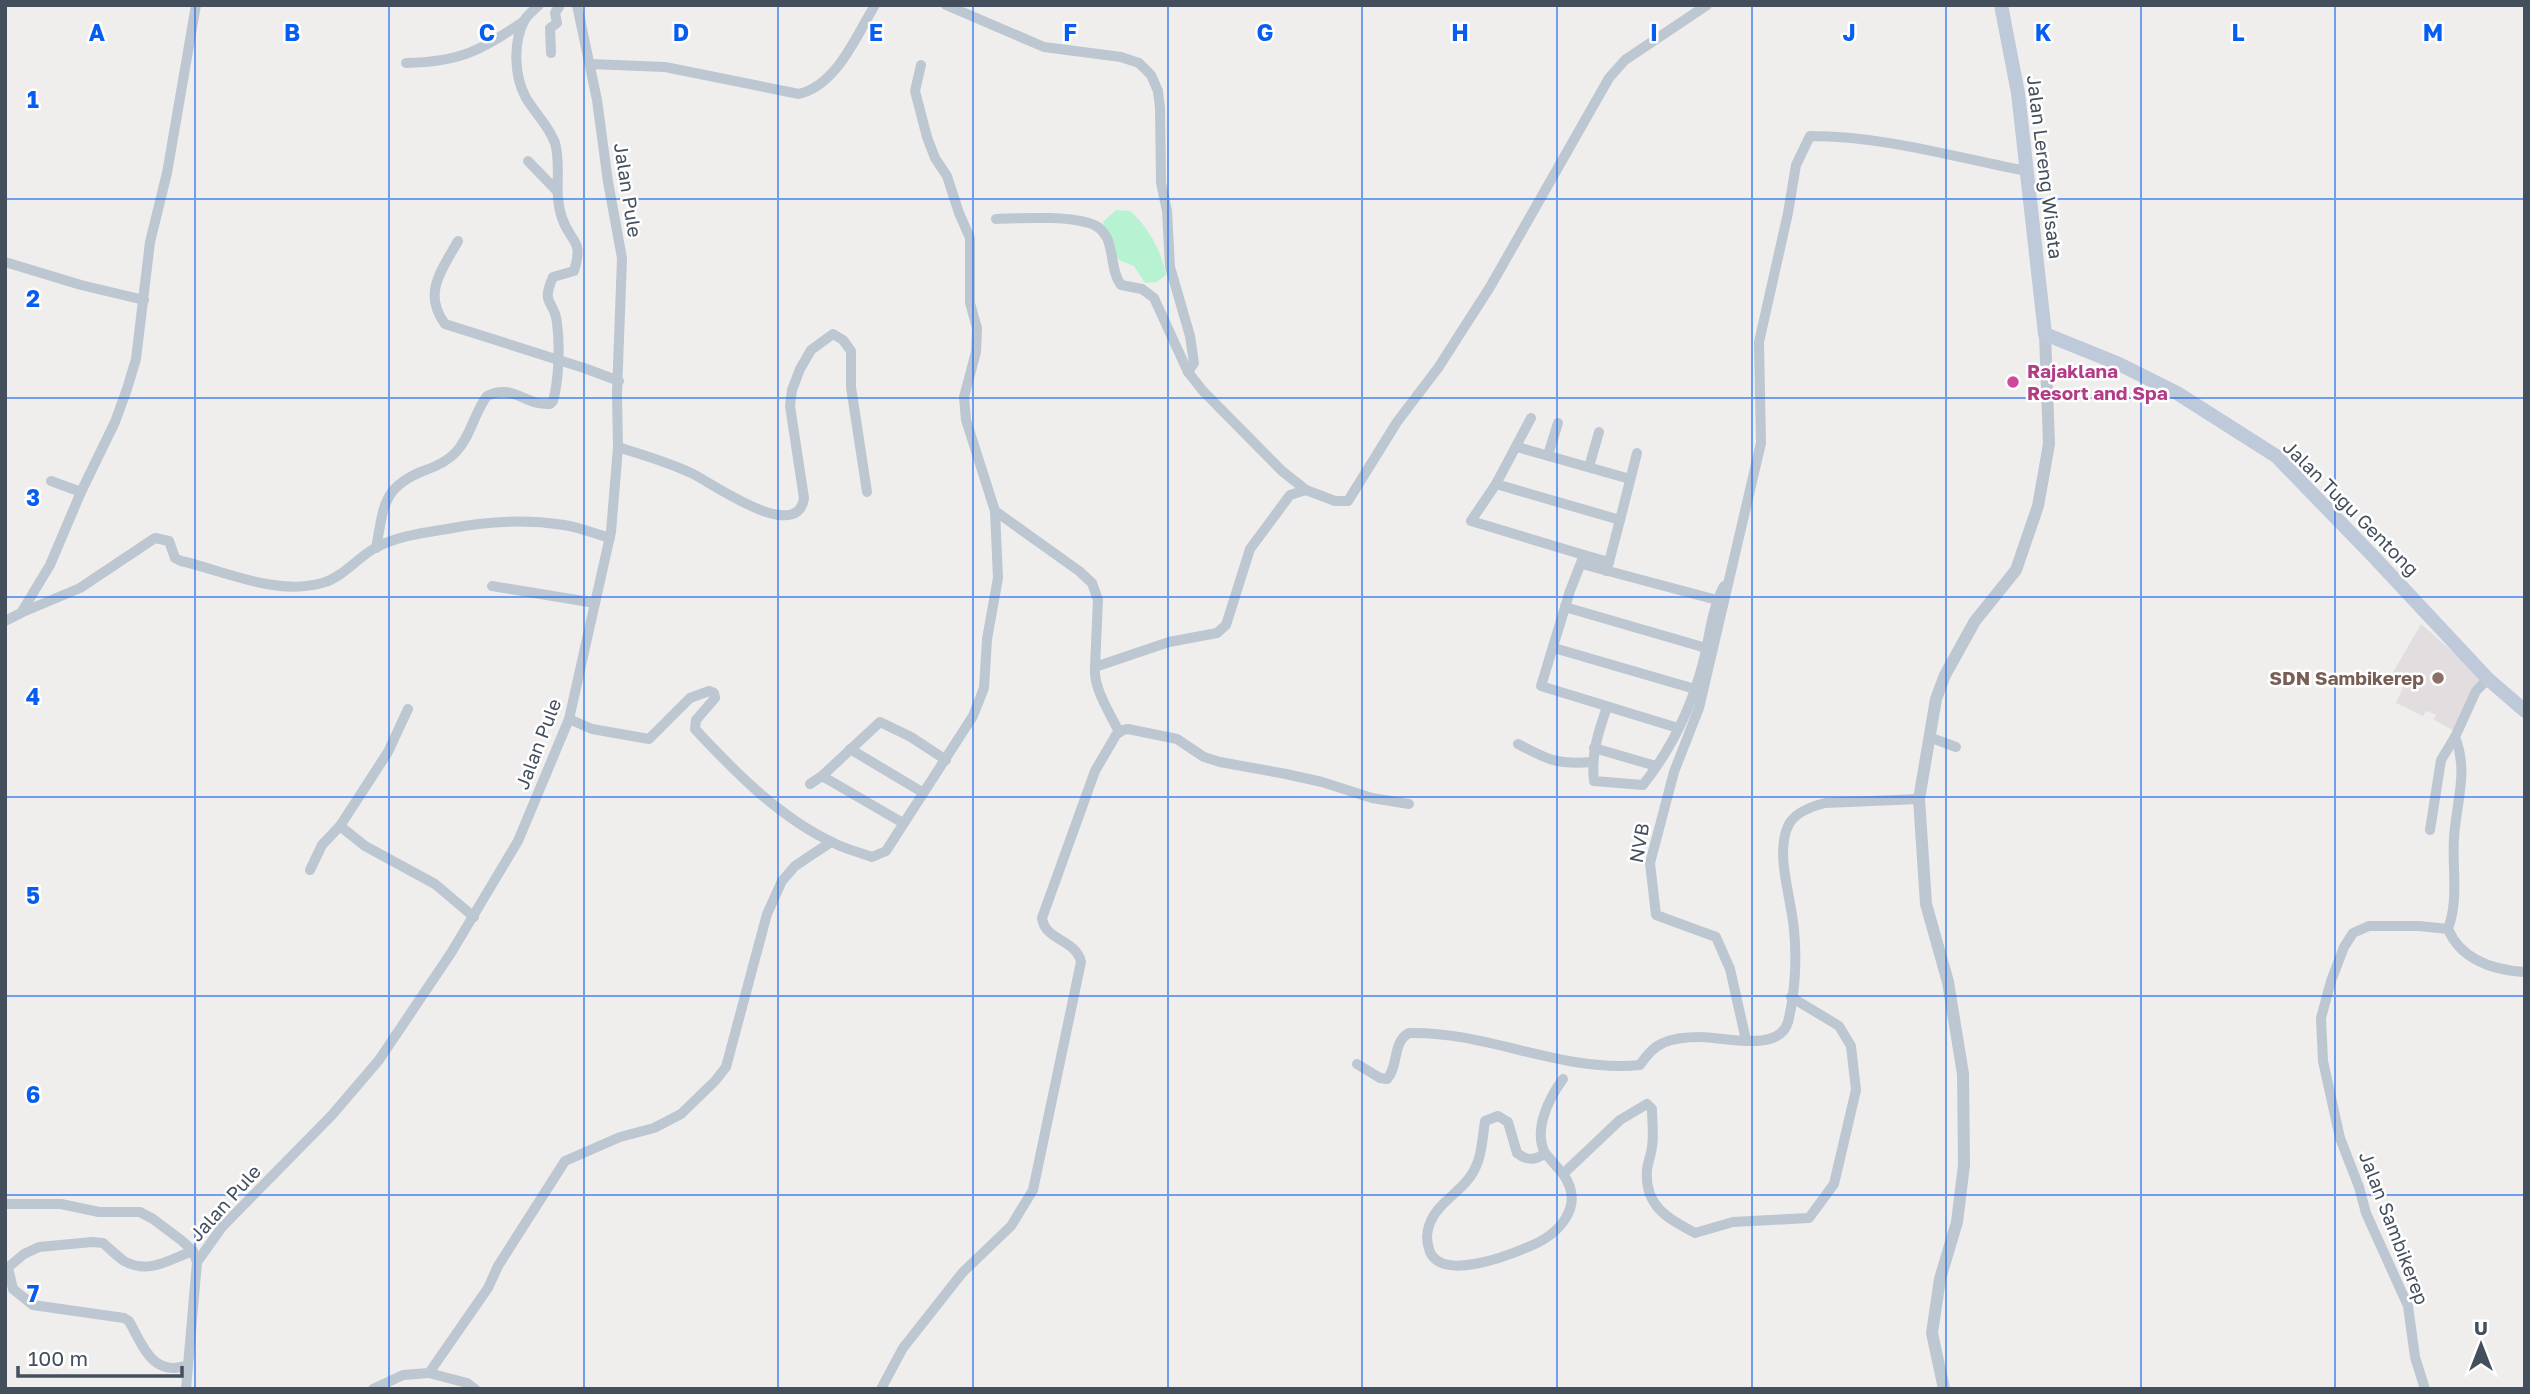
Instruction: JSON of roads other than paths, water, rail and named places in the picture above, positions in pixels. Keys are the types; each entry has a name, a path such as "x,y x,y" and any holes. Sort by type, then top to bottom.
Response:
{"main road":[{"name":"Jalan Lereng Wisata","path":"2001,5 2018,93 2045,334"},
{"name":"Jalan Tugu Gentong","path":"2045,334 2119,364 2177,393 2276,456 2488,679 2525,711"}],"street":[{"path":"21,613 50,565 81,492 116,422 136,359 150,242 177,120 196,5"},
{"path":"406,63 438,62 490,45 524,21 539,5"},
{"path":"551,53 550,28 557,23 555,13 560,5"},
{"name":"Jalan Pule","path":"186,1389 197,1262 222,1227 332,1115 379,1060 474,917 518,841 569,719 610,538 618,447 622,258 590,64 577,5"},
{"path":"590,64 665,67 799,94 813,91 835,69 875,5"},
{"path":"946,5 1044,47 1121,57 1139,64 1151,75 1158,90 1160,108 1161,183 1167,211 1170,267 1191,337 1194,363 1188,372"},
{"path":"996,219 1046,218 1097,226 1112,250 1116,279 1121,285 1142,289 1154,298 1188,372 1203,391 1282,471 1306,490 1335,502 1348,500 1396,422 1438,368 1490,287 1609,78 1625,60 1707,5"},
{"path":"376,548 389,494 398,483 438,466 454,454 468,437 487,396 506,390 539,404 550,404 554,395 557,320 548,303 547,290 553,277 574,271 579,253 578,246 562,219 556,190 555,144 526,98 518,79 515,60 524,21"},
{"path":"569,719 592,729 649,738 690,698 709,691 714,693 715,698 696,720 695,729 730,767 744,776 771,804 831,842 872,857 886,851 973,716 984,688 987,639 998,578 995,511 966,420 964,397 976,352 976,328 970,303 970,238 947,176 935,158 921,115 915,91 916,78 922,65"},
{"path":"1607,708 1594,748 1594,781 1643,785 1678,728 1695,689 1717,600 1730,575 1761,443 1759,342 1796,165 1810,136 1884,141 2026,171"},
{"path":"528,161 556,190"},
{"path":"458,241 433,293 434,306 445,324 619,381"},
{"path":"5,262 81,285 144,300"},
{"path":"618,447 694,473 747,506 776,514 799,510 803,506 804,498 790,406 792,390 811,350 833,334 843,340 852,351 852,387 867,492"},
{"path":"1944,1389 1932,1333 1940,1279 1957,1222 1960,1199 1964,1145 1963,1074 1948,982 1926,904 1919,799 1929,737 1945,675 1976,621 2016,570 2038,506 2049,444 2045,334"},
{"path":"1531,418 1496,485 1471,521 1583,560 1717,600"},
{"path":"1548,456 1558,423"},
{"path":"1589,467 1599,432"},
{"path":"1517,447 1630,479"},
{"path":"1607,567 1637,453"},
{"path":"51,481 81,492"},
{"path":"1496,485 1620,520"},
{"path":"1095,667 1169,642 1217,633 1226,625 1250,549 1290,495 1306,490"},
{"path":"995,511 1092,583 1098,600 1094,675 1119,732"},
{"path":"5,621 80,588 155,538 169,541 175,558 181,561 281,586 324,583 376,548 424,532 473,523 504,520 566,525 610,538"},
{"path":"1583,560 1541,685 1607,708 1678,728"},
{"name":"NVB","path":"1730,575 1699,708 1674,772 1650,863 1656,915 1716,937 1730,969 1746,1040"},
{"path":"492,586 595,603"},
{"path":"1565,607 1706,648"},
{"path":"1554,648 1695,689"},
{"path":"2430,830 2441,760 2476,691 2488,679"},
{"path":"310,870 322,845 340,826 388,752 408,709"},
{"path":"810,784 880,722 911,737 946,760"},
{"path":"1119,732 1134,730 1177,739 1204,757 1220,762 1298,777 1372,798 1409,804"},
{"path":"881,1389 903,1348 963,1272 1011,1226 1033,1190 1081,962 1074,948 1047,932 1042,918 1096,771 1119,732"},
{"path":"1929,737 1956,747"},
{"path":"2455,737 2462,759 2462,779 2454,839 2455,912 2448,929 2459,947 2474,959 2495,968 2525,972"},
{"path":"1518,744 1564,764 1592,762"},
{"path":"1594,748 1656,766"},
{"path":"850,749 922,792"},
{"path":"822,776 903,822"},
{"path":"1357,1064 1380,1078 1389,1077 1400,1041 1409,1032 1485,1040 1575,1063 1622,1066 1640,1065 1652,1049 1661,1043 1678,1039 1771,1039 1784,1031 1788,1022 1791,997 1795,942 1784,866 1784,842 1791,821 1813,806 1825,803 1919,799"},
{"path":"340,826 365,846 435,884 474,917"},
{"path":"429,1373 488,1288 498,1266 565,1161 620,1138 654,1128 681,1114 726,1067 767,914 782,881 795,866 831,842"},
{"name":"Jalan Sambikerep","path":"2425,1389 2415,1357 2409,1306 2366,1213 2340,1138 2323,1061 2321,1018 2331,981 2344,947 2353,933 2369,926 2448,929"},
{"path":"1563,1174 1620,1121 1647,1104 1652,1109 1653,1145 1647,1166 1647,1186 1650,1200 1670,1220 1695,1233 1732,1222 1809,1218 1833,1184 1856,1090 1851,1046 1839,1026 1791,997"},
{"path":"1545,1153 1537,1159 1522,1157 1517,1153 1508,1122 1498,1116 1485,1121 1482,1150 1470,1177 1445,1201 1429,1224 1428,1244 1434,1259 1461,1265 1482,1264 1533,1246 1565,1219 1572,1207 1573,1192 1563,1174 1545,1153 1541,1139 1548,1101 1563,1079"},
{"path":"5,1204 61,1204 99,1212 139,1212 153,1219 193,1251 197,1262"},
{"path":"188,1365 177,1369 157,1365 129,1321 124,1318 29,1303 13,1289 6,1269 24,1254 46,1246 103,1243 121,1259 146,1268 193,1251"},
{"path":"373,1389 403,1375 429,1373 467,1383 475,1389"}],"place":[{"name":"Rajaklana Resort and Spa","path":"2013,382"},
{"name":"SDN Sambikerep","path":"2438,678"}]}
